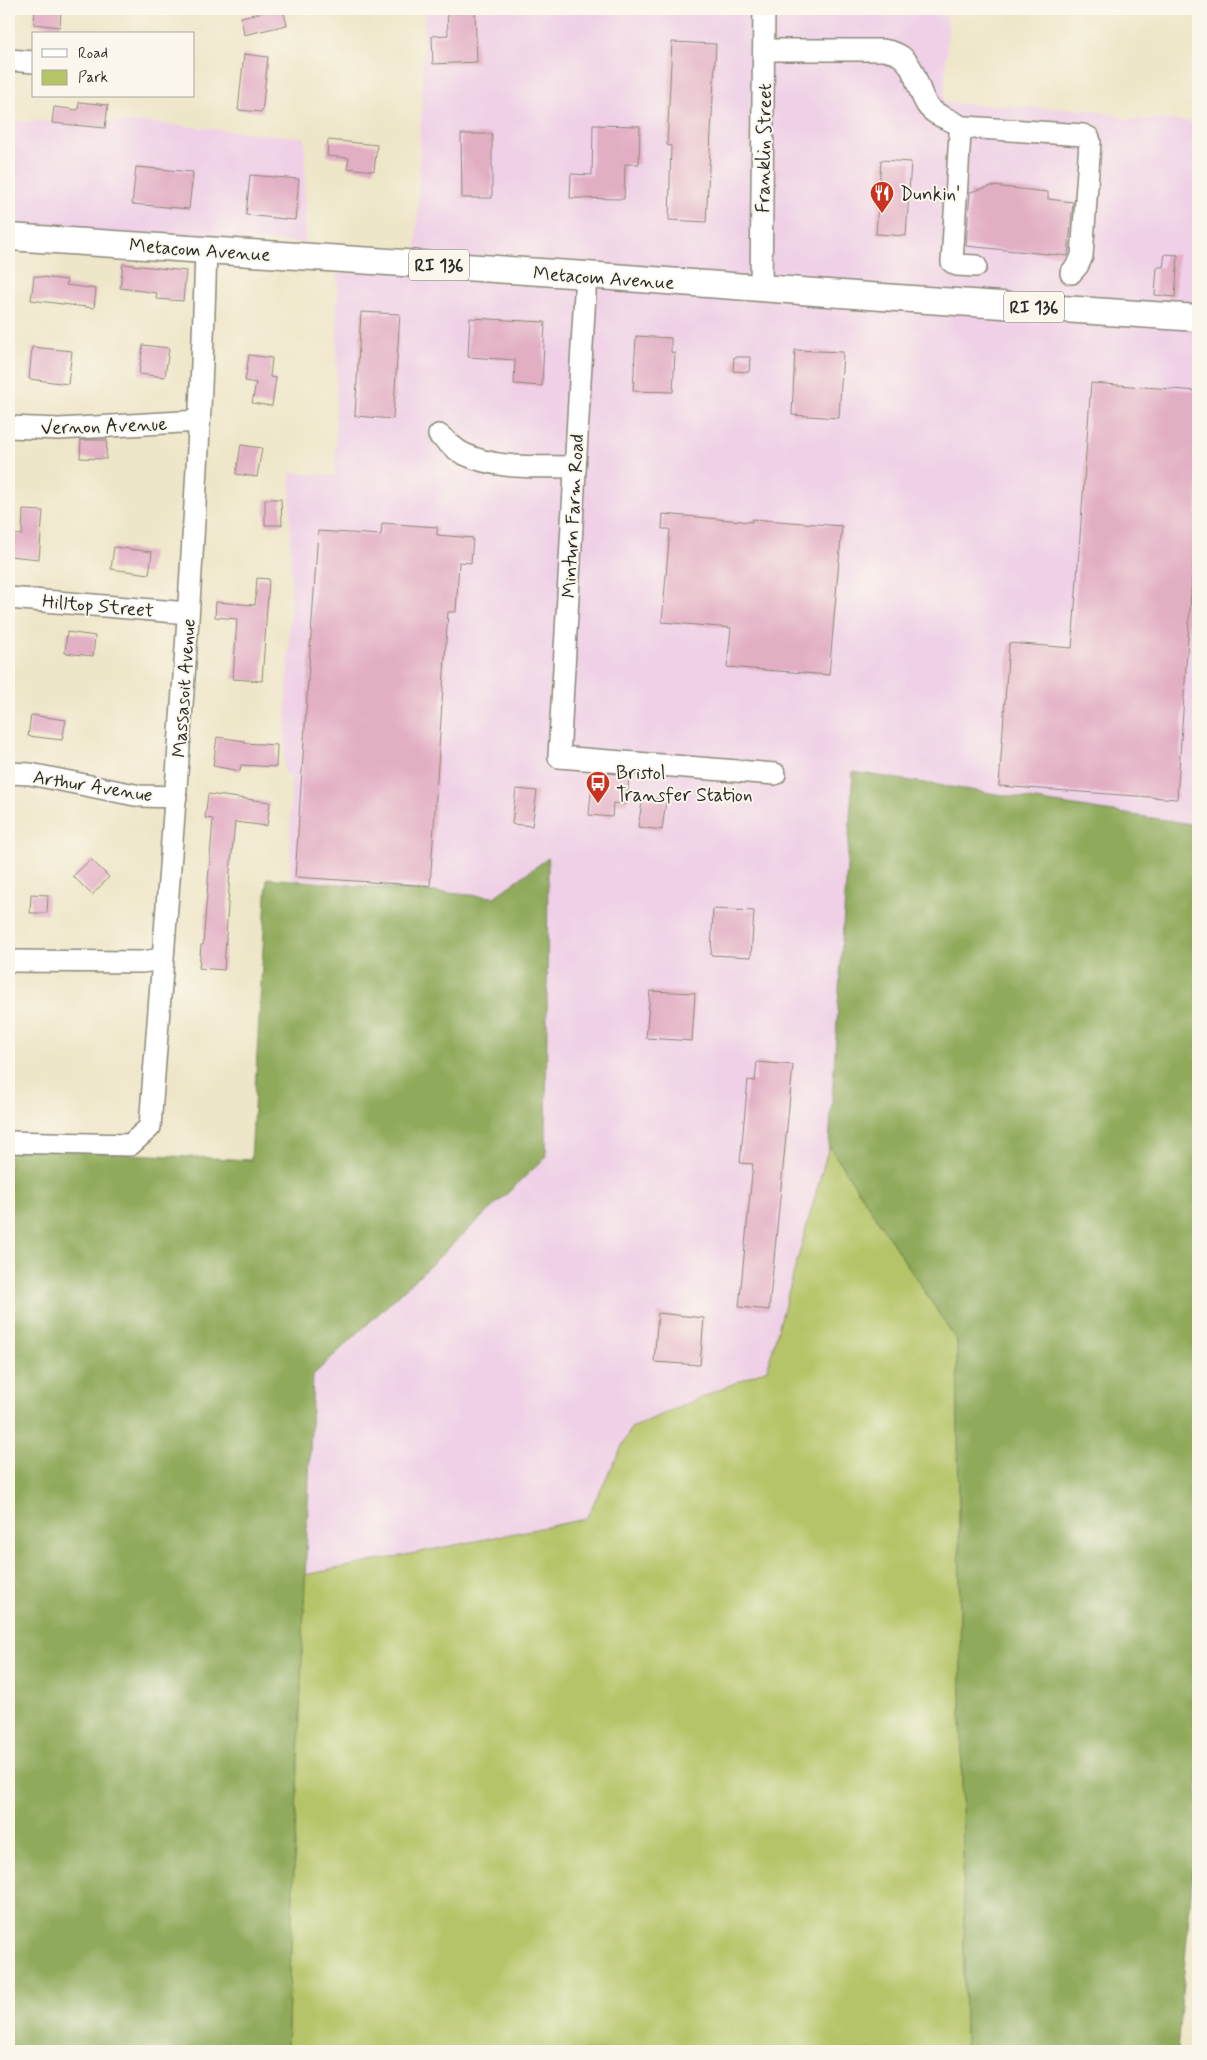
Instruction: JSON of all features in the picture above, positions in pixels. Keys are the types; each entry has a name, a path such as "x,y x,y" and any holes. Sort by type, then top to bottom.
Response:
{"main road":[{"name":"Metacom Avenue","path":"9,237 1198,318"}],"street":[{"name":"Franklin Street","path":"761,288 764,9"},
{"path":"764,50 884,50 901,56 910,68 928,105 940,117 955,121 962,128 1083,135 1089,138 1082,256 1078,265 1071,273"},
{"path":"9,60 32,62"},
{"path":"962,128 960,134 952,262 957,265 976,266"},
{"name":"Massasoit Avenue","path":"9,1142 130,1145 150,1127 176,797 188,613 200,421 206,249"},
{"name":"Minturn Farm Road","path":"586,275 559,757 775,774"},
{"name":"Vernon Avenue","path":"9,427 59,428 200,421"},
{"path":"439,435 462,453 490,462 504,465 574,467"},
{"name":"Hilltop Street","path":"9,598 188,613"},
{"name":"Arthur Avenue","path":"9,773 30,774 140,796 176,797"},
{"path":"9,961 142,962 162,959"}],"shaded area":[{"path":"425,9 940,9 946,17 948,28 944,103 1094,110 1127,119 1176,120 1198,123 1198,825 853,772 829,1146 767,1369 631,1428 586,1519 305,1575 313,1375 546,1157 548,859 494,897 290,879 291,775 284,773 291,584 290,472 335,476 338,247 416,252"},
{"path":"9,121 144,122 305,138 305,243 9,227"}],"green space":[{"path":"853,772 1198,825 1198,1814 1177,2051 965,2051 957,1341 829,1146"},
{"path":"548,858 546,1157 313,1375 287,2051 9,2051 9,1148 251,1160 267,878 494,897"},
{"path":"829,1146 957,1341 965,2051 287,2051 305,1575 586,1519 631,1428 767,1369"}],"building":[{"path":"35,9 61,9 60,27 34,24"},
{"path":"283,9 287,25 244,35 241,17"},
{"path":"447,9 475,9 477,62 433,64 432,36 448,35"},
{"path":"672,42 716,44 706,222 669,220 671,146 667,145"},
{"path":"244,54 268,57 262,112 238,110"},
{"path":"79,102 108,105 105,128 52,123 54,107 78,110"},
{"path":"593,125 640,126 639,164 625,164 624,199 570,198 571,174 592,175"},
{"path":"461,134 492,134 492,198 462,198"},
{"path":"328,140 377,145 374,171 347,168 349,158 327,156"},
{"path":"881,160 911,162 906,236 876,234"},
{"path":"136,167 193,172 189,209 132,204"},
{"path":"250,175 299,179 295,220 246,215"},
{"path":"992,186 1048,192 1048,199 1073,202 1068,256 966,246 970,192"},
{"path":"1165,254 1178,255 1175,297 1155,295 1157,267 1163,267"},
{"path":"123,264 186,271 183,301 156,299 157,293 120,288"},
{"path":"34,276 67,280 66,285 96,289 94,308 31,300"},
{"path":"361,312 400,314 393,419 355,416"},
{"path":"470,318 545,322 542,386 514,384 515,360 468,357"},
{"path":"636,336 671,338 671,352 675,353 673,392 633,391"},
{"path":"143,345 169,348 165,377 139,374"},
{"path":"32,347 72,351 68,384 29,379"},
{"path":"795,350 843,352 839,418 792,415"},
{"path":"249,355 272,358 270,377 276,378 272,406 252,403 256,383 245,381"},
{"path":"734,357 750,357 749,372 733,371"},
{"path":"1091,383 1198,391 1198,491 1177,799 999,786 1009,643 1072,648"},
{"path":"81,440 107,440 106,459 80,458"},
{"path":"241,445 262,448 257,477 236,474"},
{"path":"265,499 281,499 282,525 265,525"},
{"path":"23,510 43,511 39,559 9,556 9,534 22,535"},
{"path":"663,514 752,522 752,519 842,526 829,675 727,667 731,628 662,622 670,529 662,529"},
{"path":"382,523 437,527 437,535 473,538 471,563 459,562 456,612 448,612 430,886 295,877 318,531 381,535"},
{"path":"114,547 152,552 149,574 111,569"},
{"path":"257,578 269,579 262,681 233,679 237,619 215,617 216,602 255,605"},
{"path":"67,632 95,636 93,656 65,653"},
{"path":"31,715 66,720 62,740 28,736"},
{"path":"217,737 245,741 244,743 277,745 276,767 241,765 240,771 213,766"},
{"path":"593,772 629,775 627,804 613,803 612,817 589,815"},
{"path":"516,789 537,791 532,826 512,824"},
{"path":"208,794 270,802 267,826 235,822 224,970 199,968 201,945 203,945 213,819 205,818"},
{"path":"643,797 666,800 662,830 638,827"},
{"path":"91,859 109,877 92,895 73,876"},
{"path":"31,894 48,895 47,913 30,913"},
{"path":"713,909 754,911 751,957 711,955"},
{"path":"650,991 695,993 692,1041 646,1038"},
{"path":"757,1062 793,1065 769,1310 739,1307 753,1164 740,1163 748,1080 755,1081"},
{"path":"658,1313 704,1318 700,1365 654,1362"}],"place":[{"name":"Dunkin'","path":"882,214"},
{"name":"Bristol Transfer Station","path":"598,804"}]}
